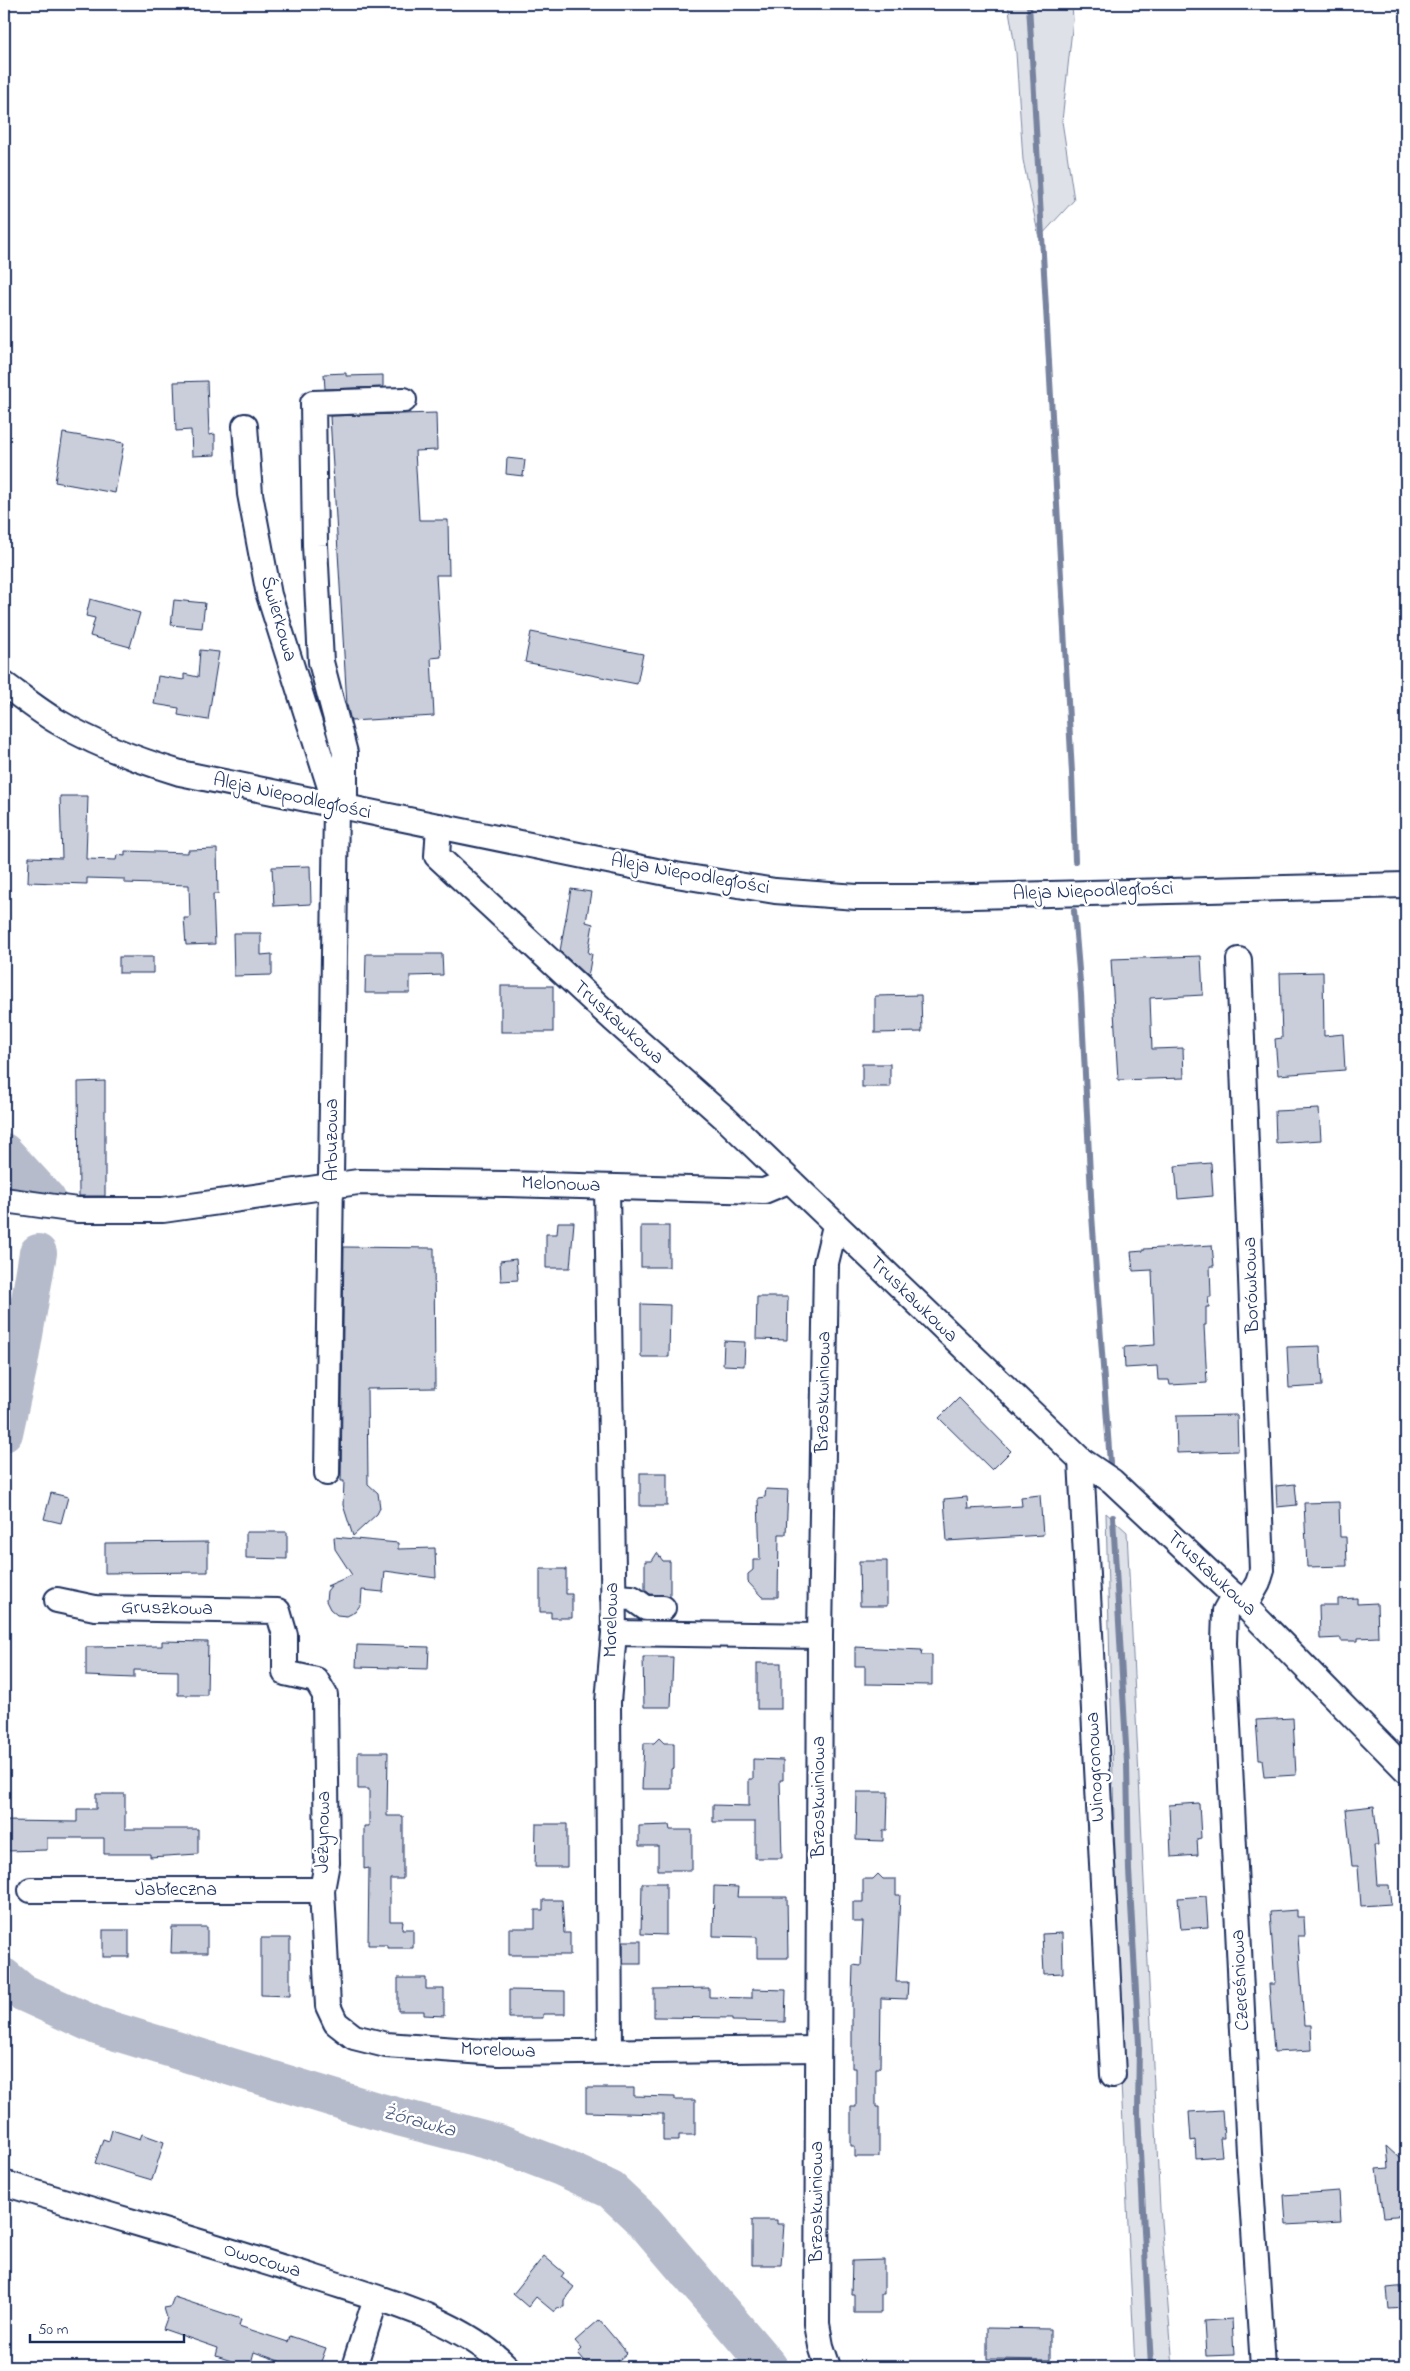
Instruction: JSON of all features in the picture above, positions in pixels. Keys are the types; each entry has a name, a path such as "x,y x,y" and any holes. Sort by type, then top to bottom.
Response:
{"street":[{"name":"Arbuzowa","path":"327,1474 340,807 345,753 322,662 315,546 312,402 404,400"},
{"name":"Świerkowa","path":"245,426 250,494 268,596 340,807"},
{"name":"Aleja Niepodległości","path":"4,684 58,722 98,743 134,758 180,773 676,875 775,891 857,897 1406,885"},
{"name":"Truskawkowa","path":"439,826 437,856 613,1019 726,1119 788,1181 1081,1460 1112,1481 1240,1600 1406,1770"},
{"name":"Borówkowa","path":"1239,960 1262,1570 1258,1583 1240,1600"},
{"name":"Melonowa","path":"4,1200 77,1210 164,1210 332,1185 388,1182 764,1190 788,1181"},
{"name":"Morelowa","path":"607,1187 614,1633 608,1702 610,2052"},
{"name":"Brzoskwiniowa","path":"828,2367 821,2346 817,2324 820,1636 826,1263 836,1226"},
{"name":"Winogronowa","path":"1081,1460 1114,2075"},
{"path":"613,1597 632,1598 646,1608 663,1608"},
{"name":"Gruszkowa","path":"57,1600 95,1608 278,1611"},
{"name":"Czereśniowa","path":"1240,1600 1225,1611 1224,1643 1249,2153 1263,2367"},
{"name":"Jeżynowa","path":"278,1611 285,1635 285,1673 316,1680 324,1695 327,1863 322,1890 328,2006 336,2023 354,2037 386,2045"},
{"path":"614,1633 820,1636"},
{"name":"Jabłeczna","path":"30,1890 322,1890"},
{"name":"Morelowa","path":"386,2045 499,2053 818,2048"},
{"name":"Owocowa","path":"4,2183 250,2256 426,2316 490,2350 507,2367"},
{"path":"354,2367 376,2298"}],"shaded area":[{"path":"1008,4 1072,4 1073,20 1062,121 1074,200 1039,238 1023,160 1016,53"},
{"path":"1106,1513 1127,1532 1160,2209 1173,2367 1135,2367 1121,2083"}],"building":[{"path":"346,373 346,376 383,375 383,387 325,389 324,374"},
{"path":"207,381 209,435 215,434 215,455 192,456 191,430 176,431 174,382"},
{"path":"436,413 437,450 415,451 419,520 448,520 449,575 436,575 441,657 431,658 434,716 351,721 347,705 330,416"},
{"path":"63,433 124,443 115,493 55,482"},
{"path":"507,458 525,460 523,476 506,474"},
{"path":"90,599 140,613 130,647 90,636 95,618 86,616"},
{"path":"174,600 205,603 202,628 171,625"},
{"path":"531,632 643,654 637,684 525,662"},
{"path":"200,650 219,652 208,720 178,715 179,708 154,704 158,676 184,680 184,674 198,677"},
{"path":"60,796 88,796 86,859 116,860 117,855 125,856 125,851 188,853 188,850 217,849 218,894 213,894 215,944 186,945 184,918 190,918 189,885 124,883 124,879 87,878 87,884 28,882 29,857 62,858"},
{"path":"310,866 311,904 274,906 272,867"},
{"path":"571,889 591,892 586,922 593,924 588,953 592,954 588,977 560,951"},
{"path":"233,933 261,933 261,955 272,954 272,975 234,976"},
{"path":"366,954 442,954 443,975 410,976 410,993 365,993"},
{"path":"1201,956 1203,995 1150,998 1152,1049 1183,1048 1184,1078 1118,1080 1111,959"},
{"path":"119,957 153,957 153,973 119,973"},
{"path":"1323,972 1324,1036 1343,1034 1345,1070 1278,1075 1275,1039 1282,1038 1280,973"},
{"path":"501,986 553,986 553,1032 501,1032"},
{"path":"921,995 922,1032 875,1033 875,996"},
{"path":"862,1064 890,1064 890,1087 862,1087"},
{"path":"105,1081 105,1196 79,1196 78,1082"},
{"path":"1319,1109 1321,1140 1276,1143 1275,1111"},
{"path":"1211,1163 1213,1196 1178,1199 1175,1166"},
{"path":"558,1222 574,1222 570,1268 546,1268 546,1234 557,1234"},
{"path":"641,1226 669,1226 669,1267 641,1267"},
{"path":"1212,1245 1214,1266 1210,1266 1211,1297 1208,1297 1209,1307 1206,1307 1206,1325 1204,1325 1207,1383 1170,1385 1169,1380 1158,1380 1157,1366 1125,1368 1124,1347 1155,1345 1152,1270 1133,1271 1131,1252 1144,1251 1144,1249"},
{"path":"344,1247 434,1248 435,1388 367,1389 368,1484 378,1493 380,1508 377,1514 353,1536 343,1505 344,1481 341,1481"},
{"path":"516,1259 518,1280 501,1281 500,1261"},
{"path":"757,1297 788,1297 787,1340 756,1339"},
{"path":"641,1304 670,1305 669,1357 641,1357"},
{"path":"724,1341 745,1342 744,1366 723,1365"},
{"path":"1320,1346 1322,1386 1289,1388 1287,1347"},
{"path":"959,1398 1011,1451 992,1470 939,1418"},
{"path":"1237,1415 1238,1451 1177,1453 1176,1416"},
{"path":"640,1473 667,1473 667,1506 640,1506"},
{"path":"1295,1484 1297,1505 1277,1507 1276,1486"},
{"path":"766,1489 788,1490 786,1534 779,1534 778,1597 762,1597 748,1582 748,1574 753,1570 753,1560 760,1560 758,1498 765,1497"},
{"path":"51,1493 68,1497 61,1523 44,1519"},
{"path":"1040,1495 1043,1535 947,1541 944,1499 967,1497 968,1509 1022,1506 1021,1497"},
{"path":"1339,1502 1340,1537 1346,1537 1347,1566 1307,1567 1304,1503"},
{"path":"246,1532 287,1532 287,1559 246,1558"},
{"path":"334,1537 398,1543 398,1549 435,1548 436,1578 385,1571 383,1592 362,1590 361,1604 355,1612 347,1616 337,1615 330,1609 326,1601 327,1591 331,1586 327,1586 352,1575 335,1549"},
{"path":"208,1542 208,1572 105,1573 105,1543"},
{"path":"657,1553 663,1561 670,1561 670,1596 650,1594 645,1590 645,1561 652,1561"},
{"path":"859,1561 887,1561 887,1606 860,1606"},
{"path":"540,1569 566,1569 566,1594 572,1594 572,1618 551,1618 551,1612 540,1612"},
{"path":"1357,1598 1357,1604 1377,1603 1378,1637 1358,1638 1358,1641 1341,1641 1341,1638 1320,1639 1319,1605 1338,1605 1338,1599"},
{"path":"162,1641 208,1642 207,1695 178,1695 178,1671 134,1670 134,1678 86,1676 86,1647 162,1646"},
{"path":"357,1645 429,1647 428,1669 356,1667"},
{"path":"855,1647 922,1650 921,1655 932,1655 932,1685 865,1684 865,1666 855,1666"},
{"path":"643,1657 673,1657 671,1707 644,1707"},
{"path":"757,1663 781,1663 781,1709 757,1709"},
{"path":"1293,1718 1296,1775 1264,1777 1262,1759 1259,1759 1256,1720"},
{"path":"659,1738 664,1743 674,1743 674,1768 671,1769 671,1789 642,1789 644,1743 654,1743"},
{"path":"358,1752 388,1752 387,1816 403,1816 403,1879 390,1879 390,1921 403,1921 402,1929 413,1929 413,1948 387,1948 387,1945 368,1945 369,1868 364,1869 364,1826 369,1826 369,1789 358,1789"},
{"path":"753,1759 783,1760 783,1780 780,1780 782,1858 755,1858 755,1822 713,1822 713,1805 749,1806 749,1779 753,1779"},
{"path":"857,1792 888,1792 887,1830 883,1830 883,1841 856,1840"},
{"path":"96,1794 125,1794 125,1829 198,1829 198,1854 150,1857 150,1854 104,1854 104,1838 47,1838 47,1850 4,1851 4,1821 77,1822 77,1809 96,1809"},
{"path":"1199,1803 1201,1838 1197,1839 1198,1855 1171,1857 1169,1805"},
{"path":"1374,1806 1378,1845 1374,1845 1377,1885 1389,1885 1391,1904 1361,1906 1358,1866 1352,1866 1346,1809"},
{"path":"536,1824 567,1824 567,1867 535,1867"},
{"path":"669,1825 670,1830 692,1830 692,1870 658,1870 658,1846 639,1846 639,1826"},
{"path":"878,1874 883,1879 896,1879 896,1895 900,1895 896,1982 908,1982 907,1999 881,1998 880,2068 876,2068 876,2107 879,2107 879,2157 855,2157 855,2146 851,2146 851,2107 856,2107 856,2068 852,2068 853,1965 861,1966 863,1922 853,1922 853,1902 863,1902 863,1879 873,1879"},
{"path":"642,1883 666,1883 666,1935 641,1934"},
{"path":"714,1886 738,1887 737,1897 787,1897 788,1958 757,1958 757,1937 713,1936"},
{"path":"1206,1896 1208,1927 1181,1929 1178,1898"},
{"path":"543,1900 562,1900 564,1933 570,1933 570,1955 509,1955 509,1928 535,1928 535,1910 543,1910"},
{"path":"1297,1910 1297,1917 1304,1917 1305,1936 1298,1936 1304,2025 1311,2025 1312,2050 1274,2052 1269,1984 1275,1984 1270,1912"},
{"path":"172,1927 207,1927 207,1953 171,1953"},
{"path":"103,1930 129,1930 129,1957 103,1957"},
{"path":"1062,1933 1063,1973 1044,1974 1042,1934"},
{"path":"261,1938 290,1938 290,1996 261,1995"},
{"path":"623,1941 641,1941 641,1964 623,1964"},
{"path":"398,1978 426,1978 426,1989 444,1989 444,2016 424,2015 424,2011 398,2011"},
{"path":"709,1988 709,1997 752,1998 752,1989 786,1990 785,2022 732,2021 732,2018 654,2017 654,1989"},
{"path":"509,1990 565,1991 565,2014 543,2014 543,2018 509,2018"},
{"path":"586,2088 634,2088 634,2096 675,2097 675,2100 695,2100 695,2135 679,2135 679,2141 663,2141 663,2114 586,2112"},
{"path":"1222,2110 1224,2138 1220,2138 1222,2156 1196,2158 1195,2140 1191,2141 1189,2112"},
{"path":"112,2130 140,2139 142,2134 164,2142 152,2180 95,2163 103,2139 109,2141"},
{"path":"1387,2146 1400,2158 1406,2157 1406,2215 1384,2217 1377,2169 1389,2168"},
{"path":"1339,2191 1341,2222 1286,2225 1284,2195"},
{"path":"752,2220 777,2220 777,2224 784,2224 781,2265 752,2265"},
{"path":"544,2256 564,2273 561,2277 574,2287 564,2300 564,2307 557,2308 554,2312 536,2297 528,2307 513,2294"},
{"path":"884,2260 884,2294 881,2294 881,2313 854,2313 854,2294 851,2294 852,2261"},
{"path":"1406,2286 1406,2308 1389,2309 1387,2288"},
{"path":"174,2297 241,2319 239,2326 288,2342 290,2336 326,2348 319,2367 296,2367 254,2352 250,2367 216,2356 218,2348 163,2329 167,2318 164,2308 170,2307"},
{"path":"1232,2319 1234,2355 1206,2356 1204,2321"},
{"path":"599,2320 627,2353 611,2367 590,2367 578,2353 582,2349 575,2341"},
{"path":"987,2328 1050,2329 1050,2360 987,2359"}],"waterway":[{"path":"1029,4 1072,773 1075,861"},
{"path":"1074,911 1081,994 1092,1215 1110,1463"},
{"name":"Żórawka","path":"4,1152 47,1199"},
{"name":"Żórawka","path":"4,1433 19,1364 38,1253"},
{"path":"1113,1517 1127,1763 1129,1870 1139,2044 1138,2113 1151,2367"},
{"name":"Żórawka","path":"4,1977 22,1992 97,2026 376,2111 498,2143 561,2167 611,2190 645,2222 769,2367"}]}
